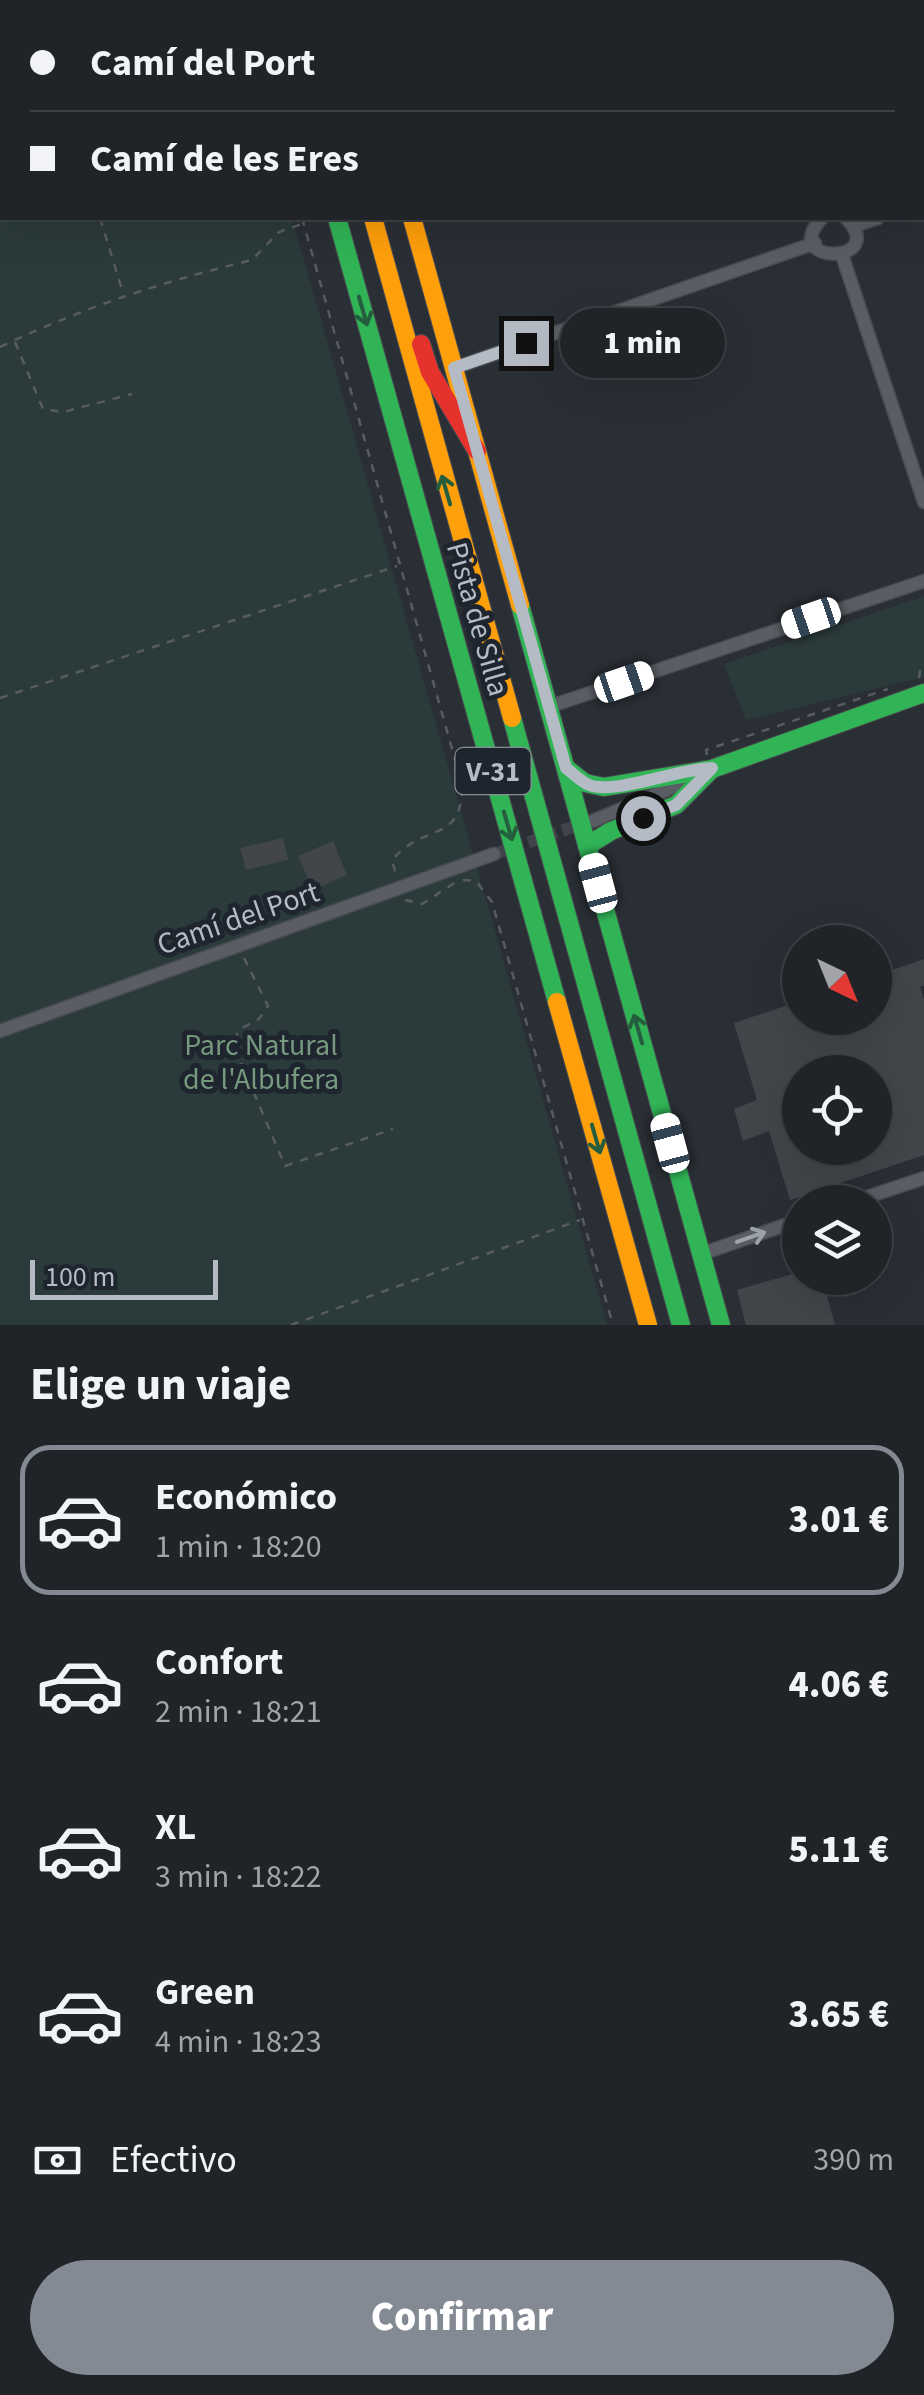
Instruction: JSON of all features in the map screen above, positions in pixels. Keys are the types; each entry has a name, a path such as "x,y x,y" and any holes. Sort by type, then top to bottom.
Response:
{"main road":[{"name":"Pista de Silla","path":"338,220 648,1325"},
{"path":"413,220 721,1325"},
{"name":"Pista de Silla","path":"374,221 681,1325"},
{"path":"374,221 396,260 430,372 477,451"},
{"path":"566,768 590,786 612,787 684,769 712,768 924,693"},
{"path":"587,846 676,805 712,768"}],"street":[{"path":"820,220 814,226 815,243 828,255 842,254 852,246 850,222"},
{"path":"454,368 815,243"},
{"path":"842,254 924,502"},
{"path":"548,707 924,581"},
{"path":"592,820 682,785 712,768"},
{"name":"Camí del Port","path":"0,1031 494,854"},
{"path":"892,1189 924,1178"},
{"path":"701,1254 782,1226"}],"path":[{"path":"101,220 123,294"},
{"path":"303,220 462,784 462,809 451,826 406,844 392,860 400,890 405,900 422,904 462,880 476,882 492,902 613,1325"},
{"path":"0,347 123,294 252,260 279,232 304,224"},
{"path":"14,340 43,409 63,412 132,394"},
{"path":"0,698 400,565"},
{"path":"712,768 706,750 921,678 920,671 924,669"},
{"path":"240,947 268,1006 259,1019 238,1030 234,1046 285,1166 393,1129"},
{"path":"291,1325 582,1220"}],"green space":[{"name":"Parc Natural de l'Albufera","path":"0,220 293,220 607,1325 0,1325"},
{"path":"924,596 924,677 746,720 724,664"}],"building":[{"path":"283,838 288,860 246,870 240,848"},
{"path":"333,841 347,875 313,890 298,856"},
{"path":"924,959 924,986 920,987 924,1000 924,1155 835,1185 785,1185 769,1131 743,1141 734,1109 757,1100 734,1023 782,1007 782,1035 892,1035 892,970"},
{"path":"782,1277 782,1295 827,1295 835,1325 746,1325 737,1290"}],"tunnel":[{"path":"494,854 585,823"}],"traffic: fast":[{"path":"338,220 557,1002"},
{"path":"520,605 721,1325"},
{"path":"566,768 585,783 604,787 712,769 924,693"},
{"path":"512,718 681,1325"},
{"path":"587,846 611,831 676,805 712,769"}],"traffic: slow":[{"path":"374,220 512,718"},
{"path":"413,220 520,605"},
{"path":"557,1002 648,1325"}],"traffic: jam":[{"path":"421,344 430,372 477,451"}],"route":[{"path":"526,343 454,368 566,768 590,786 612,787 684,769 712,768 676,805 643,818"}]}
